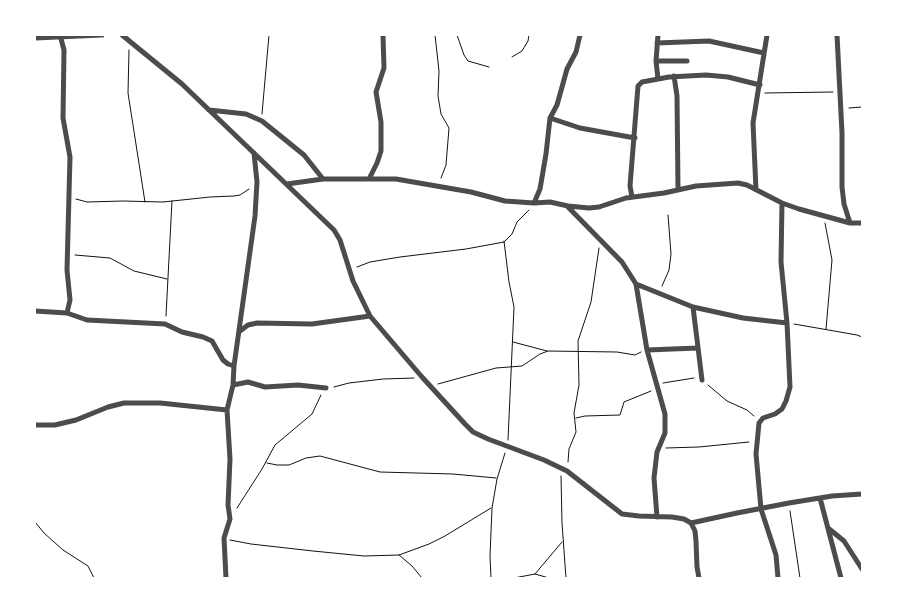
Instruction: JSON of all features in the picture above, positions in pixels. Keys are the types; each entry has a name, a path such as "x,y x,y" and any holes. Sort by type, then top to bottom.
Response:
{"street":[{"path":"35,38 102,35"},
{"path":"122,35 182,84 334,230 340,240 349,269 370,316 422,378 473,432 568,471 622,514 684,519 692,523 736,512 820,498 862,494"},
{"path":"370,178 380,151 380,122 376,92 384,68 383,35"},
{"path":"534,203 540,189 550,118 557,105 567,69 576,52 580,35"},
{"path":"658,35 656,61 658,79"},
{"path":"756,190 753,123 767,35"},
{"path":"837,35 841,109 842,187 844,204 850,223"},
{"path":"60,36 64,50 64,118 70,157 67,254 70,300 67,313"},
{"path":"657,43 709,41 764,53"},
{"path":"656,61 687,60"},
{"path":"632,197 630,186 638,86 642,82 674,76 706,74 760,84"},
{"path":"674,76 677,96 678,189"},
{"path":"208,110 238,113 262,121 304,155 323,179"},
{"path":"550,118 580,128 634,138"},
{"path":"226,578 224,538 230,519 228,505 230,459 227,410 233,385 255,216 257,182 254,153"},
{"path":"287,184 323,179 370,178 407,180 505,201 550,202 568,206 599,207 626,198 678,189 708,184 738,183 747,185 782,203 823,217 850,223 862,223"},
{"path":"778,578 776,555 761,509 756,454 758,426 761,420 782,409 790,387 782,262 782,203"},
{"path":"568,206 622,262 636,284 647,350 664,414 665,425 658,448 654,478 656,517"},
{"path":"636,284 693,307 744,318 787,322"},
{"path":"693,307 702,380"},
{"path":"35,311 67,313 87,320 165,324 212,342 223,360 234,366"},
{"path":"240,331 248,325 312,324 370,316"},
{"path":"647,350 698,348"},
{"path":"233,385 248,382 265,387 298,385 326,388"},
{"path":"35,425 55,425 69,422 124,403 160,403 227,410"},
{"path":"820,498 841,578"},
{"path":"692,523 695,531 699,578"},
{"path":"827,527 844,541 862,569"}],"path":[{"path":"262,121 269,35"},
{"path":"435,35 439,71 438,96 441,114 448,128 449,136 446,165 439,187"},
{"path":"457,35 468,61 489,67"},
{"path":"512,57 522,51 530,35"},
{"path":"131,42 128,54 128,94 145,202"},
{"path":"757,93 833,92 839,94"},
{"path":"841,109 862,107"},
{"path":"70,193 76,200 87,202 172,201 240,195 257,182"},
{"path":"165,324 172,201"},
{"path":"349,269 370,262 466,249 504,241 512,234 521,218 534,203"},
{"path":"654,292 664,284 671,260 668,214"},
{"path":"823,217 832,260 826,329"},
{"path":"568,471 570,449 576,432 575,418 579,385 578,352 581,330 590,302 601,240"},
{"path":"491,578 492,508 497,479 507,446 512,367 514,307 504,241"},
{"path":"67,254 110,258 134,272 168,279"},
{"path":"787,322 862,337"},
{"path":"512,342 548,351 635,354 647,350"},
{"path":"430,386 496,368 522,366 548,351"},
{"path":"230,519 266,463 275,445 312,414 326,388 383,379 422,378"},
{"path":"575,418 585,416 620,416 624,402 656,386 685,378 692,378 702,380 727,401 747,410 761,420"},
{"path":"658,448 699,448 757,441"},
{"path":"266,463 289,465 306,458 320,456 380,472 453,474 497,479"},
{"path":"561,468 566,578"},
{"path":"789,503 795,533 800,578"},
{"path":"224,538 251,544 364,556 398,555 430,544 492,508"},
{"path":"35,522 62,550 88,566 94,578"},
{"path":"535,574 563,542"},
{"path":"398,555 412,566 422,578"},
{"path":"514,578 535,574 549,578"}]}
